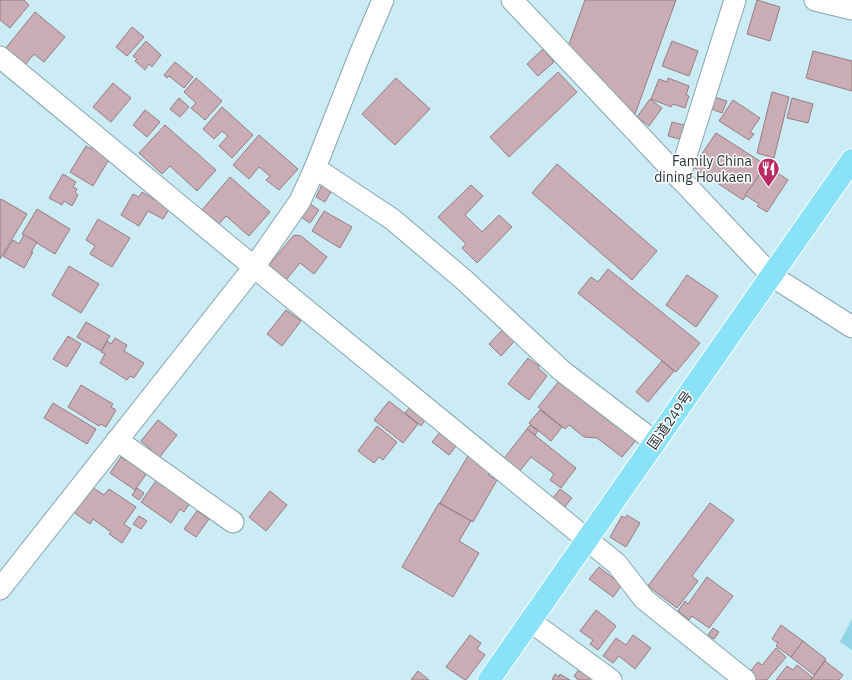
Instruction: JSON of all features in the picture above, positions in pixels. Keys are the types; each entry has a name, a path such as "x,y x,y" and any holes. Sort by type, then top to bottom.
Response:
{"highway":[{"name":"国道249号","path":"489,680 852,160"}],"street":[{"path":"0,589 254,267 300,201 316,168 360,54 383,0"},
{"path":"512,0 772,276 852,327"},
{"path":"679,178 735,0"},
{"path":"815,0 852,9"},
{"path":"0,57 617,564 644,600 741,679"},
{"path":"316,168 392,219 463,279 562,371 655,442"},
{"path":"117,440 233,522"},
{"path":"530,621 611,680"}],"shaded area":[{"path":"852,619 852,650 840,642"}],"building":[{"path":"0,0 24,0 29,5 10,28 0,20"},
{"path":"585,0 676,0 634,117 568,47"},
{"path":"757,0 780,7 770,41 747,34"},
{"path":"35,12 65,37 44,62 34,54 25,65 5,49"},
{"path":"132,27 144,37 127,56 116,47"},
{"path":"146,41 161,55 152,67 149,64 145,70 135,61 137,59 133,56"},
{"path":"672,41 698,51 689,76 662,66"},
{"path":"543,49 554,62 538,76 527,64"},
{"path":"813,51 852,61 852,91 806,78"},
{"path":"175,62 193,77 184,88 169,76 167,78 164,75"},
{"path":"558,72 577,92 509,157 490,137"},
{"path":"196,78 222,101 205,120 191,108 196,103 184,92"},
{"path":"396,78 430,109 395,145 362,114"},
{"path":"668,78 689,86 686,95 689,96 685,108 673,104 671,107 651,99 659,79 667,82"},
{"path":"113,83 131,98 111,122 93,107"},
{"path":"772,92 789,97 774,158 757,153"},
{"path":"710,96 727,101 722,113 706,107"},
{"path":"179,98 189,107 180,117 170,109"},
{"path":"792,98 813,104 808,123 787,118"},
{"path":"650,99 662,108 649,126 637,117"},
{"path":"733,100 760,118 750,132 754,134 749,140 719,121"},
{"path":"222,107 253,135 232,158 219,146 228,136 222,131 214,139 203,129"},
{"path":"145,110 160,122 147,137 133,125"},
{"path":"672,122 684,125 680,139 668,136"},
{"path":"165,125 216,170 197,191 170,166 162,174 139,153"},
{"path":"716,133 766,165 743,200 693,167"},
{"path":"259,135 298,169 279,190 266,180 270,176 259,167 249,179 233,165"},
{"path":"93,144 111,156 93,186 70,172 86,146 91,149"},
{"path":"557,164 657,251 632,280 532,193"},
{"path":"765,167 788,180 767,212 757,206 759,204 745,195"},
{"path":"63,174 76,182 73,187 77,189 75,192 78,195 72,206 64,201 62,205 49,198"},
{"path":"230,177 270,212 249,236 226,216 219,224 202,210"},
{"path":"323,183 333,188 325,202 316,197"},
{"path":"471,185 483,196 465,215 482,232 499,215 512,227 477,263 462,248 466,244 438,217"},
{"path":"142,192 170,208 163,219 148,211 139,226 121,215 133,194 139,197"},
{"path":"1,199 27,214 0,259 0,201"},
{"path":"310,204 319,210 310,223 301,217"},
{"path":"37,209 70,229 55,254 22,234"},
{"path":"324,211 352,227 340,248 312,231"},
{"path":"98,219 130,238 112,267 90,254 95,246 86,240"},
{"path":"24,235 37,242 24,268 3,256 13,240 19,244"},
{"path":"294,235 301,236 327,257 314,274 300,263 286,280 269,265"},
{"path":"69,266 99,284 81,313 52,295"},
{"path":"608,269 700,343 676,372 578,293 591,277 598,282"},
{"path":"687,275 718,296 696,327 666,305"},
{"path":"286,310 301,321 282,346 267,334"},
{"path":"86,322 110,336 101,351 77,337"},
{"path":"506,326 518,337 501,356 489,344"},
{"path":"68,336 81,344 67,367 53,359"},
{"path":"115,338 127,345 124,351 144,363 134,378 130,376 127,380 100,363 105,354 101,352 107,341 111,344"},
{"path":"528,358 539,366 538,368 547,376 529,400 508,384"},
{"path":"662,361 674,371 648,402 636,392"},
{"path":"560,380 600,413 602,410 637,439 622,457 597,438 584,437 569,425 565,429 538,407"},
{"path":"81,385 113,404 111,407 116,410 106,427 100,424 99,426 68,407"},
{"path":"389,401 418,424 403,443 374,420"},
{"path":"53,403 96,429 87,444 44,418"},
{"path":"410,407 426,419 421,426 405,413"},
{"path":"540,410 562,427 551,441 529,423"},
{"path":"158,420 177,435 159,458 141,441"},
{"path":"530,425 538,431 535,435 527,429"},
{"path":"377,426 397,442 383,460 379,457 374,463 358,451"},
{"path":"527,429 576,468 561,488 550,480 554,474 531,457 518,473 502,461"},
{"path":"441,431 457,445 449,455 432,442"},
{"path":"129,456 149,470 135,490 110,473 121,457 126,461"},
{"path":"468,456 491,470 488,475 497,480 473,522 440,503"},
{"path":"156,481 165,487 168,483 192,500 184,512 180,509 171,523 141,502"},
{"path":"89,485 104,495 109,489 136,507 124,524 131,529 122,543 109,534 111,532 93,519 90,524 72,511"},
{"path":"137,488 144,493 139,500 132,495"},
{"path":"560,489 572,498 564,508 552,499"},
{"path":"270,491 287,505 266,531 249,517"},
{"path":"439,503 471,521 459,541 479,553 453,597 402,567"},
{"path":"710,503 734,520 692,576 698,581 677,608 648,586"},
{"path":"197,511 209,519 196,537 184,529"},
{"path":"627,515 640,523 626,547 610,537 622,516 625,518"},
{"path":"139,516 147,521 141,529 133,524"},
{"path":"599,567 622,585 613,597 589,579"},
{"path":"707,577 733,596 709,628 692,616 689,620 678,611 685,601 688,604"},
{"path":"596,610 616,626 598,650 590,644 593,640 580,631"},
{"path":"781,625 803,641 791,657 776,646 778,643 772,639"},
{"path":"713,628 719,632 714,639 708,635"},
{"path":"470,635 481,643 477,649 485,655 465,680 446,667"},
{"path":"633,635 651,648 635,669 619,656 613,663 603,656 616,638 626,645"},
{"path":"803,641 826,659 814,675 791,657"},
{"path":"776,648 786,657 767,680 754,680 748,674 758,662 762,665"},
{"path":"825,661 843,675 839,680 811,680"},
{"path":"797,665 812,677 810,680 776,680 787,666 793,670"},
{"path":"580,668 591,676 589,680 578,680 574,676"},
{"path":"418,671 429,680 411,680"},
{"path":"555,674 559,677 560,674 570,680 552,680"}],"place":[{"name":"Family China dining Houkaen","path":"768,188"}]}
